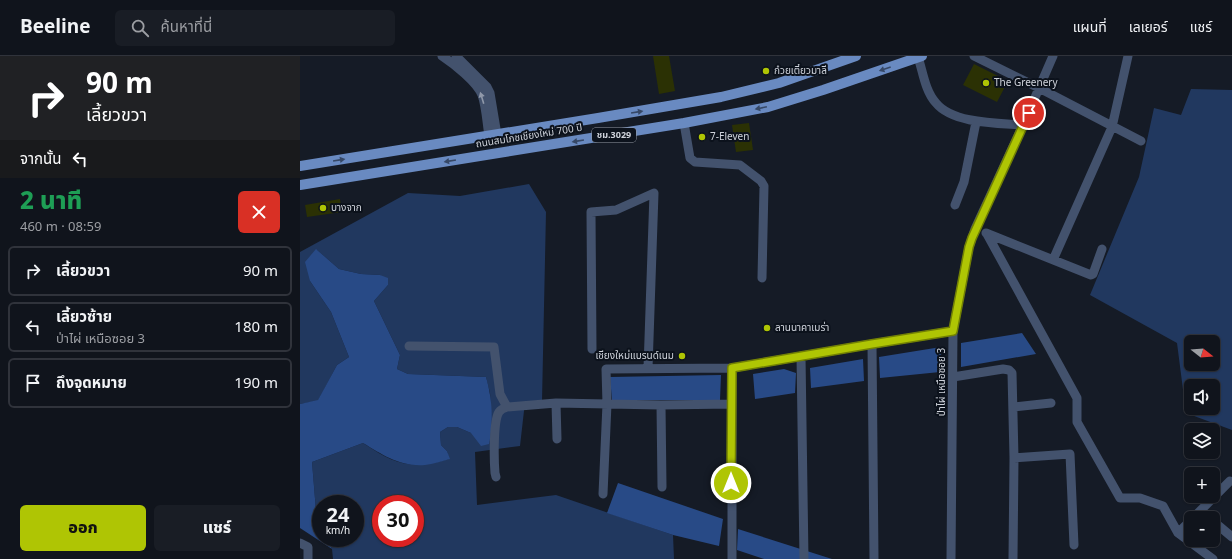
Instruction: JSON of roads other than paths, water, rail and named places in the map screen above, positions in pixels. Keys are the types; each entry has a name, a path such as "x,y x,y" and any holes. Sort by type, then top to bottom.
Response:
{"main road":[{"name":"ถนนสมโภชเชียงใหม่ 700 ปี","path":"300,166 644,111 722,97 779,83 856,56"},
{"name":"ถนนสมโภชเชียงใหม่ 700 ปี","path":"300,185 684,123 768,107 830,88 920,57"}],"street":[{"path":"442,56 454,65 478,88 482,96 493,135"},
{"path":"456,56 487,87 490,93 493,135"},
{"path":"974,56 1039,88 1141,142"},
{"name":"ป่าไผ่ เหนือซอย 3","path":"952,559 953,331 969,247 975,229 1053,56"},
{"path":"1053,260 1112,127 1128,56"},
{"path":"920,57 927,88 936,104 948,113 976,122 1023,125"},
{"path":"955,205 964,182 976,122"},
{"path":"684,123 691,160 695,162 740,165 761,181 764,186 762,278"},
{"path":"592,349 591,212 616,210 654,193 648,368"},
{"path":"975,229 1091,275 1093,274 1102,249"},
{"path":"987,234 1076,398 1077,422 1120,498 1140,498 1163,506 1178,533 1213,559"},
{"path":"603,494 606,369 732,368 953,331"},
{"path":"872,344 874,559"},
{"path":"409,346 494,347 500,394 507,407"},
{"path":"801,356 804,559"},
{"path":"732,368 732,559"},
{"path":"953,377 1003,369 1009,370 1012,373 1014,458 1013,559"},
{"path":"556,403 557,439"},
{"path":"496,477 494,473 494,445 498,415 500,411 507,407 556,403 661,405 731,404"},
{"path":"1013,407 1051,403"},
{"path":"661,405 662,487"},
{"path":"1014,458 1070,454 1074,545"},
{"path":"1201,509 1230,481"},
{"path":"1178,533 1184,527"},
{"path":"1220,527 1232,537"},
{"path":"304,545 308,559"}],"place":[{"name":"ก๋วยเตี๋ยวมาลี","path":"766,71"},
{"name":"The Greenery","path":"986,83"},
{"name":"7-Eleven","path":"702,137"},
{"name":"บางจาก","path":"323,208"},
{"name":"ลานนาคาเมร่า","path":"767,328"},
{"name":"เชียงใหม่แบรนด์เนม","path":"682,356"}]}
